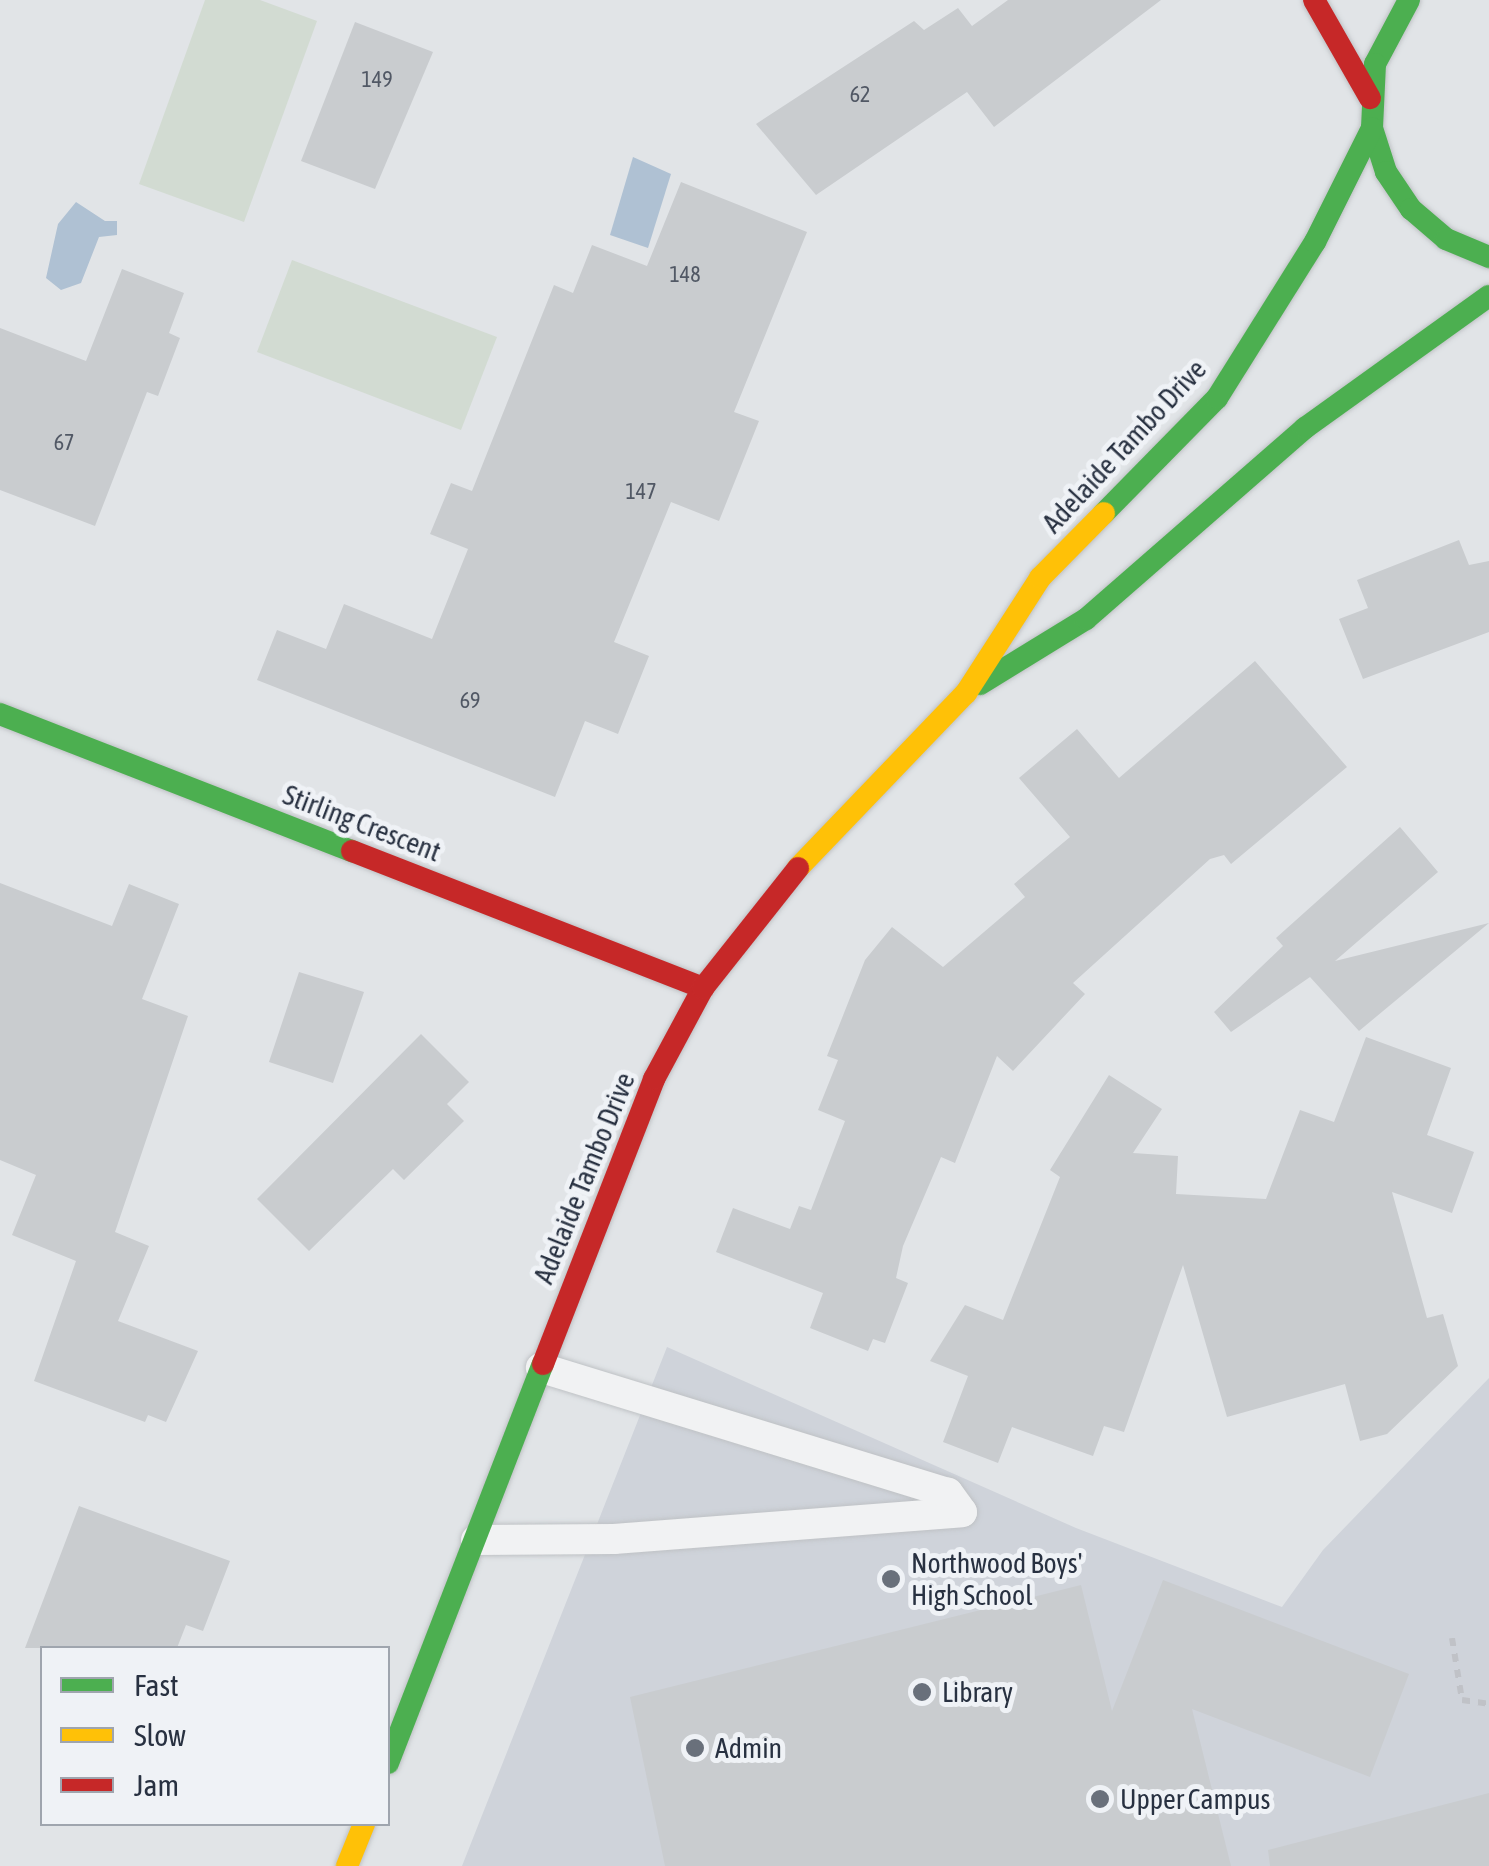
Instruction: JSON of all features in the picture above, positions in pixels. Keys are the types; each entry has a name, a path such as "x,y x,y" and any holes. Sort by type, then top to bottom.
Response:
{"street":[{"path":"1314,0 1370,98"},
{"path":"1408,0 1387,32 1370,98 1372,128 1386,172 1411,209 1446,238 1489,257"},
{"name":"Adelaide Tambo Drive","path":"390,1758 654,1079 703,988 806,859 966,693 1040,578 1217,398 1315,242 1372,128"},
{"name":"Adelaide Tambo Drive","path":"966,693 1086,619 1304,428 1489,296"},
{"name":"Stirling Crescent","path":"0,714 703,988"},
{"path":"347,1866 363,1826"}],"lane":[{"path":"476,1540 632,1538 962,1512 948,1493 542,1368"}],"path":[{"path":"1452,1638 1462,1700 1489,1704"}],"shaded area":[{"path":"205,0 260,0 317,21 244,222 139,184"},
{"path":"292,260 497,337 461,430 257,352"},
{"name":"Northwood Boys' High School","path":"667,1347 1076,1528 1282,1607 1323,1550 1489,1378 1489,1866 462,1866"}],"water":[{"path":"633,157 671,174 648,248 610,235"},
{"path":"76,202 105,221 117,221 117,235 99,237 81,283 61,290 46,278 58,224"}],"building":[{"path":"1008,0 1161,0 994,127 967,92 816,195 756,124 914,21 924,30 958,8 972,26"},
{"path":"355,22 433,52 375,189 301,161"},
{"path":"681,182 807,232 734,412 759,421 719,521 671,502 614,642 649,656 618,734 585,721 555,797 257,680 277,630 326,649 344,604 432,639 468,549 430,534 451,483 472,491 554,285 573,293 592,245 647,266"},
{"path":"122,269 184,293 169,333 180,338 158,396 147,392 95,526 0,490 0,328 86,361"},
{"path":"1459,540 1469,565 1489,561 1489,632 1363,679 1339,619 1368,608 1357,580"},
{"path":"1255,661 1347,767 1231,864 1224,855 1210,859 1073,983 1085,994 1013,1071 997,1056 955,1163 941,1157 903,1246 896,1278 908,1283 885,1343 873,1339 868,1351 810,1328 823,1293 716,1252 733,1208 790,1229 799,1206 811,1210 845,1121 818,1110 838,1060 827,1056 865,960 892,927 943,967 1025,897 1014,884 1070,837 1019,778 1077,729 1119,778"},
{"path":"1400,827 1438,872 1335,961 1489,923 1359,1031 1310,977 1231,1032 1214,1012 1283,946 1276,938"},
{"path":"0,883 112,926 129,884 179,904 142,999 188,1016 115,1232 149,1246 118,1321 198,1351 166,1422 148,1415 145,1422 34,1381 76,1261 12,1235 36,1175 0,1160"},
{"path":"299,972 364,992 333,1083 269,1062"},
{"path":"421,1034 469,1082 447,1104 464,1121 404,1180 393,1169 309,1251 257,1199"},
{"path":"1366,1037 1451,1068 1427,1135 1474,1152 1452,1213 1392,1192 1427,1318 1443,1314 1458,1366 1387,1434 1360,1441 1345,1384 1227,1417 1183,1265 1124,1432 1104,1426 1093,1456 1012,1427 998,1463 943,1442 968,1376 930,1361 965,1305 1003,1320 1060,1177 1050,1170 1109,1075 1162,1109 1133,1153 1178,1156 1176,1194 1266,1199 1300,1110 1334,1122"},
{"path":"79,1506 230,1561 203,1631 186,1625 178,1646 25,1648"},
{"path":"1163,1580 1409,1674 1370,1777 1192,1709 1231,1866 665,1866 630,1697 1081,1585 1112,1711"},
{"path":"1489,1793 1489,1866 1270,1866 1268,1850"}],"traffic: fast":[{"path":"1409,0 1375,64 1372,128 1386,172 1411,209 1446,239 1489,257"},
{"path":"1104,513 1217,398 1315,242 1372,128"},
{"path":"980,684 1086,619 1305,428 1489,296"},
{"path":"0,714 352,851"},
{"path":"390,1758 543,1364"}],"traffic: slow":[{"path":"798,868 966,693 1040,578 1104,513"},
{"path":"347,1866 363,1826"}],"traffic: jam":[{"path":"1314,0 1370,98"},
{"path":"352,851 703,988"},
{"path":"543,1364 654,1079 703,988 798,868"}],"place":[{"name":"Northwood Boys' High School","path":"891,1579"},
{"name":"Library","path":"922,1692"},
{"name":"Admin","path":"695,1748"},
{"name":"Upper Campus","path":"1100,1799"}]}
